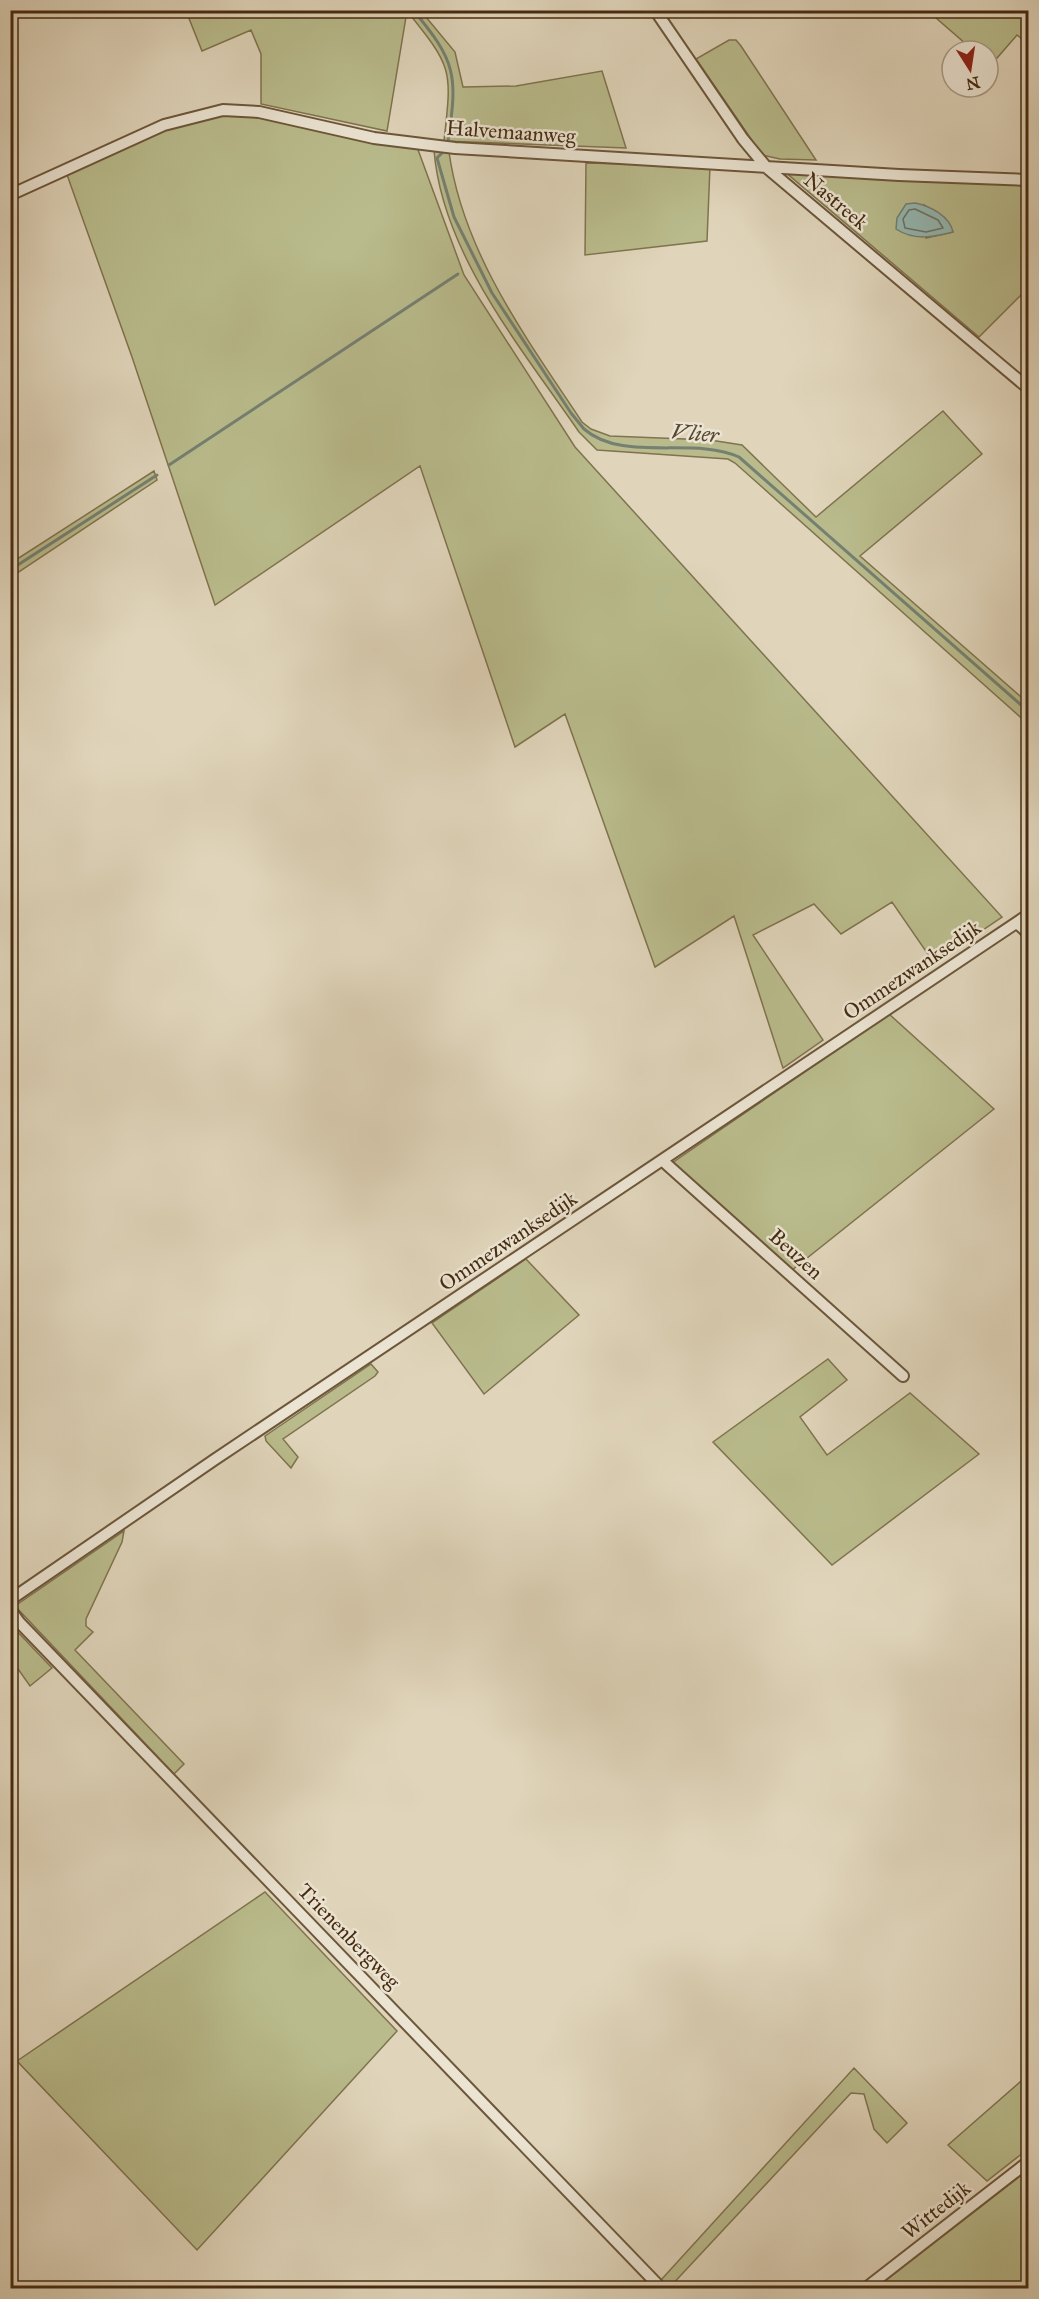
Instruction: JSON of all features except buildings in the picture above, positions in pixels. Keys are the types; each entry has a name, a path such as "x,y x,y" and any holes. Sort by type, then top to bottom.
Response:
{"street":[{"name":"Nastreek","path":"656,10 743,139 767,168 1029,388"},
{"name":"Halvemaanweg","path":"10,195 164,125 222,110 259,112 374,138 428,146 767,168 1029,180"},
{"name":"Ommezwanksedijk","path":"10,1600 238,1444 1029,915"},
{"path":"1017,923 1029,933"},
{"name":"Beuzen","path":"663,1161 903,1376"},
{"name":"Trienenbergweg","path":"10,1609 19,1622 661,2289"},
{"name":"Wittedijk","path":"866,2289 1029,2162"}],"green space":[{"path":"186,11 407,11 387,131 261,104 261,54 251,30 202,51"},
{"path":"407,11 421,11 455,52 463,87 516,86 602,71 626,148 444,141 448,98 446,70 433,45"},
{"path":"928,11 1028,11 1028,44 1017,35 1000,55 1000,39 960,39"},
{"path":"729,40 736,40 741,46 816,160 780,159 762,155 696,59"},
{"path":"226,109 417,147 464,275 575,447 1002,917 934,963 892,902 841,934 814,904 753,935 823,1040 783,1068 734,916 655,967 565,714 515,747 420,466 215,605 132,357 66,172 165,129"},
{"path":"434,150 449,152 456,189 468,225 500,294 519,327 582,422 591,429 610,436 710,440 742,445 816,517 943,411 982,454 860,556 1028,703 1028,724 735,463 728,459 597,450 579,432 488,299 452,226 440,189"},
{"path":"586,163 710,166 707,241 585,255"},
{"path":"784,171 948,178 1028,186 1028,288 979,337","holes":["924,205 945,218 953,232 926,238"]},
{"path":"154,471 157,480 11,577 11,563"},
{"path":"889,1014 994,1109 792,1270 672,1163"},
{"path":"526,1259 579,1315 484,1394 432,1323"},
{"path":"828,1359 847,1380 800,1417 827,1455 910,1393 979,1454 832,1565 713,1442"},
{"path":"371,1364 378,1372 375,1376 283,1439 298,1457 291,1468 266,1441 265,1436"},
{"path":"124,1531 122,1542 86,1619 86,1626 93,1632 75,1650 184,1764 174,1774 15,1606"},
{"path":"11,1625 52,1668 30,1686 11,1659"},
{"path":"265,1892 397,2031 197,2250 17,2061"},
{"path":"854,2068 907,2123 887,2143 874,2129 864,2094 851,2093 669,2288 661,2280"},
{"path":"1028,2075 1028,2149 987,2181 948,2145"},
{"path":"1028,2166 1028,2288 869,2288"}],"water":[{"path":"915,203 944,217 953,232 917,237 896,229 897,218 906,204"}],"waterway":[{"name":"Vlier","path":"413,10 438,43 446,56 450,70 453,100 448,141"},
{"name":"Vlier","path":"443,152 437,158 454,217 492,293 571,413 584,429 600,439 618,445 701,449 721,451 739,457 1028,711"},
{"path":"169,465 458,274"},
{"path":"10,570 157,475"}]}
